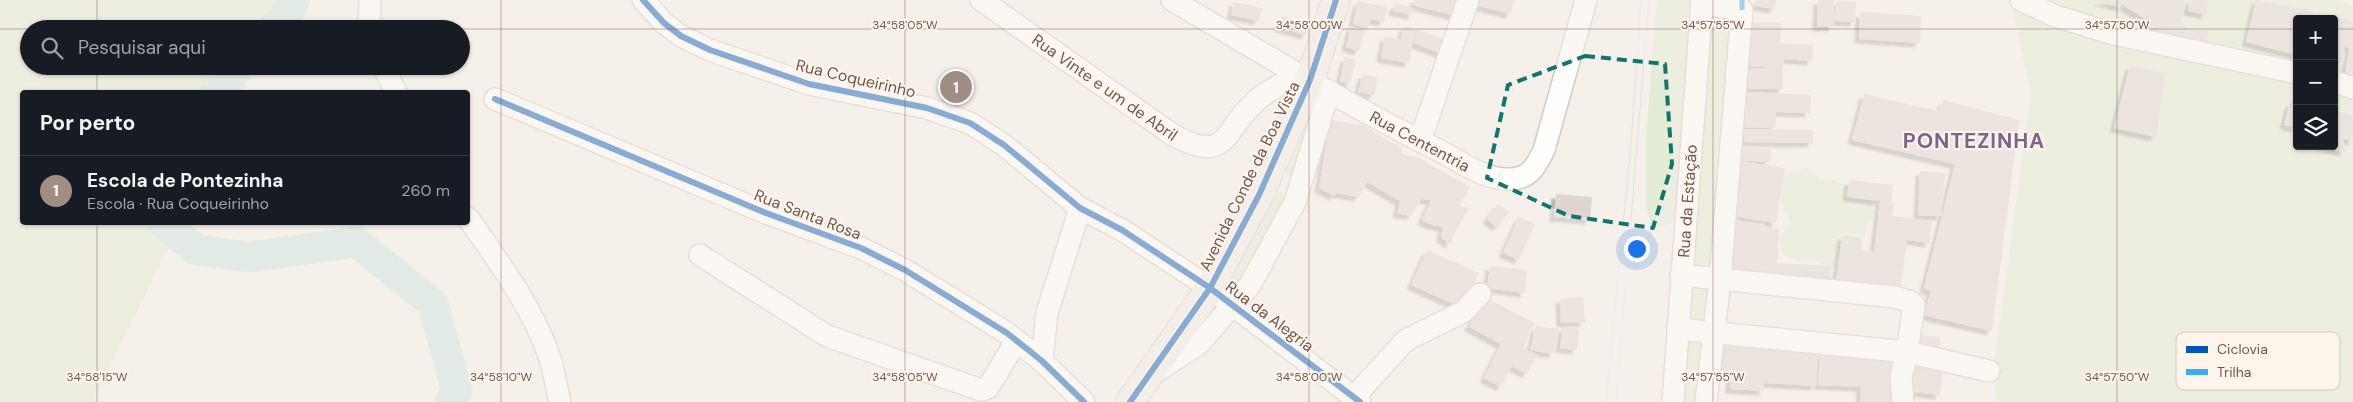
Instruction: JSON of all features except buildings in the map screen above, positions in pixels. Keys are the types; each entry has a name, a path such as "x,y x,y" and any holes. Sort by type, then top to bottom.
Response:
{"main road":[{"name":"Avenida Conde da Boa Vista","path":"1130,402 1210,288 1268,175 1314,82 1336,0"}],"street":[{"path":"370,0 370,20"},
{"name":"Rua Coqueirinho","path":"643,0 664,23 681,36 710,50 809,84 927,108 970,124 1004,145 1080,208 1122,230 1210,288"},
{"name":"Rua Vinte e um de Abril","path":"980,0 1173,135 1201,148 1216,146 1229,136 1254,102 1281,84 1314,82"},
{"name":"Rua Cententria","path":"1172,0 1420,141 1490,177 1509,180 1525,177 1534,169 1544,150 1586,0"},
{"path":"1420,141 1468,0"},
{"path":"2021,0 2055,16 2114,34 2293,71"},
{"path":"1702,2 1742,10 1720,279 1712,333 1706,402"},
{"name":"Rua da Estação","path":"1672,402 1702,2"},
{"path":"388,75 395,90"},
{"path":"1146,379 1199,344 1250,285 1299,190 1314,82"},
{"path":"2338,83 2353,88"},
{"name":"Rua Santa Rosa","path":"495,99 766,212 861,248 905,270 948,295 1016,341 1042,361 1084,402"},
{"path":"1268,175 1299,190"},
{"path":"1042,361 1047,313 1080,208"},
{"path":"470,221 487,245 534,324 548,353 560,402"},
{"path":"700,255 827,336 981,390 988,388 1016,341"},
{"path":"1681,275 1905,299 1914,305 1901,378 1903,402"},
{"name":"Rua da Alegria","path":"1210,288 1357,400"},
{"path":"1357,400 1406,340 1463,312 1480,294"},
{"path":"1678,329 1907,352 1990,371"}],"highlighted area":[{"path":"1585,56 1665,64 1672,164 1653,228 1569,216 1487,178 1508,85"}],"green space":[{"path":"0,0 287,0 278,20 20,20 20,75 251,75 244,90 20,90 20,225 179,225 93,402 0,402"},
{"path":"1657,0 1693,0 1679,221 1653,229 1646,207 1646,138"},
{"path":"1707,0 1752,0 1701,402 1681,402"},
{"path":"2010,0 2336,0 2353,5 2353,402 1996,402 1994,365 2031,93"},
{"path":"1315,110 1292,176 1288,177 1285,171"},
{"path":"1807,168 1819,179 1835,181 1861,193 1875,208 1864,235 1845,233 1829,239 1844,242 1834,268 1812,260 1797,261 1783,255 1778,238 1791,222 1787,217 1779,194 1786,172"},
{"path":"1279,192 1284,194 1285,199 1236,290 1231,290 1228,282 1276,194"}],"waterway":[{"path":"281,20 291,9 294,0"},
{"path":"218,90 231,75"},
{"path":"166,225 196,250 249,257 356,242 433,304 457,391 450,402"}],"tram line":[{"path":"1606,402 1631,144 1641,0"},
{"path":"1616,402 1649,0"}],"marked path":[{"path":"1742,0 1742,10"}],"cycle path":[{"path":"643,0 664,23 681,36 710,50 809,84 927,108 970,123 1004,145 1080,208 1122,230 1210,288 1360,402"},
{"path":"1130,402 1210,288 1259,195 1310,80 1336,0"},
{"path":"495,99 766,213 861,248 905,270 1007,333 1042,361 1084,402"}],"place":[{"name":"Escola de Pontezinha","path":"956,87"}],"district":[{"name":"PONTEZINHA","path":"1974,141"}]}
